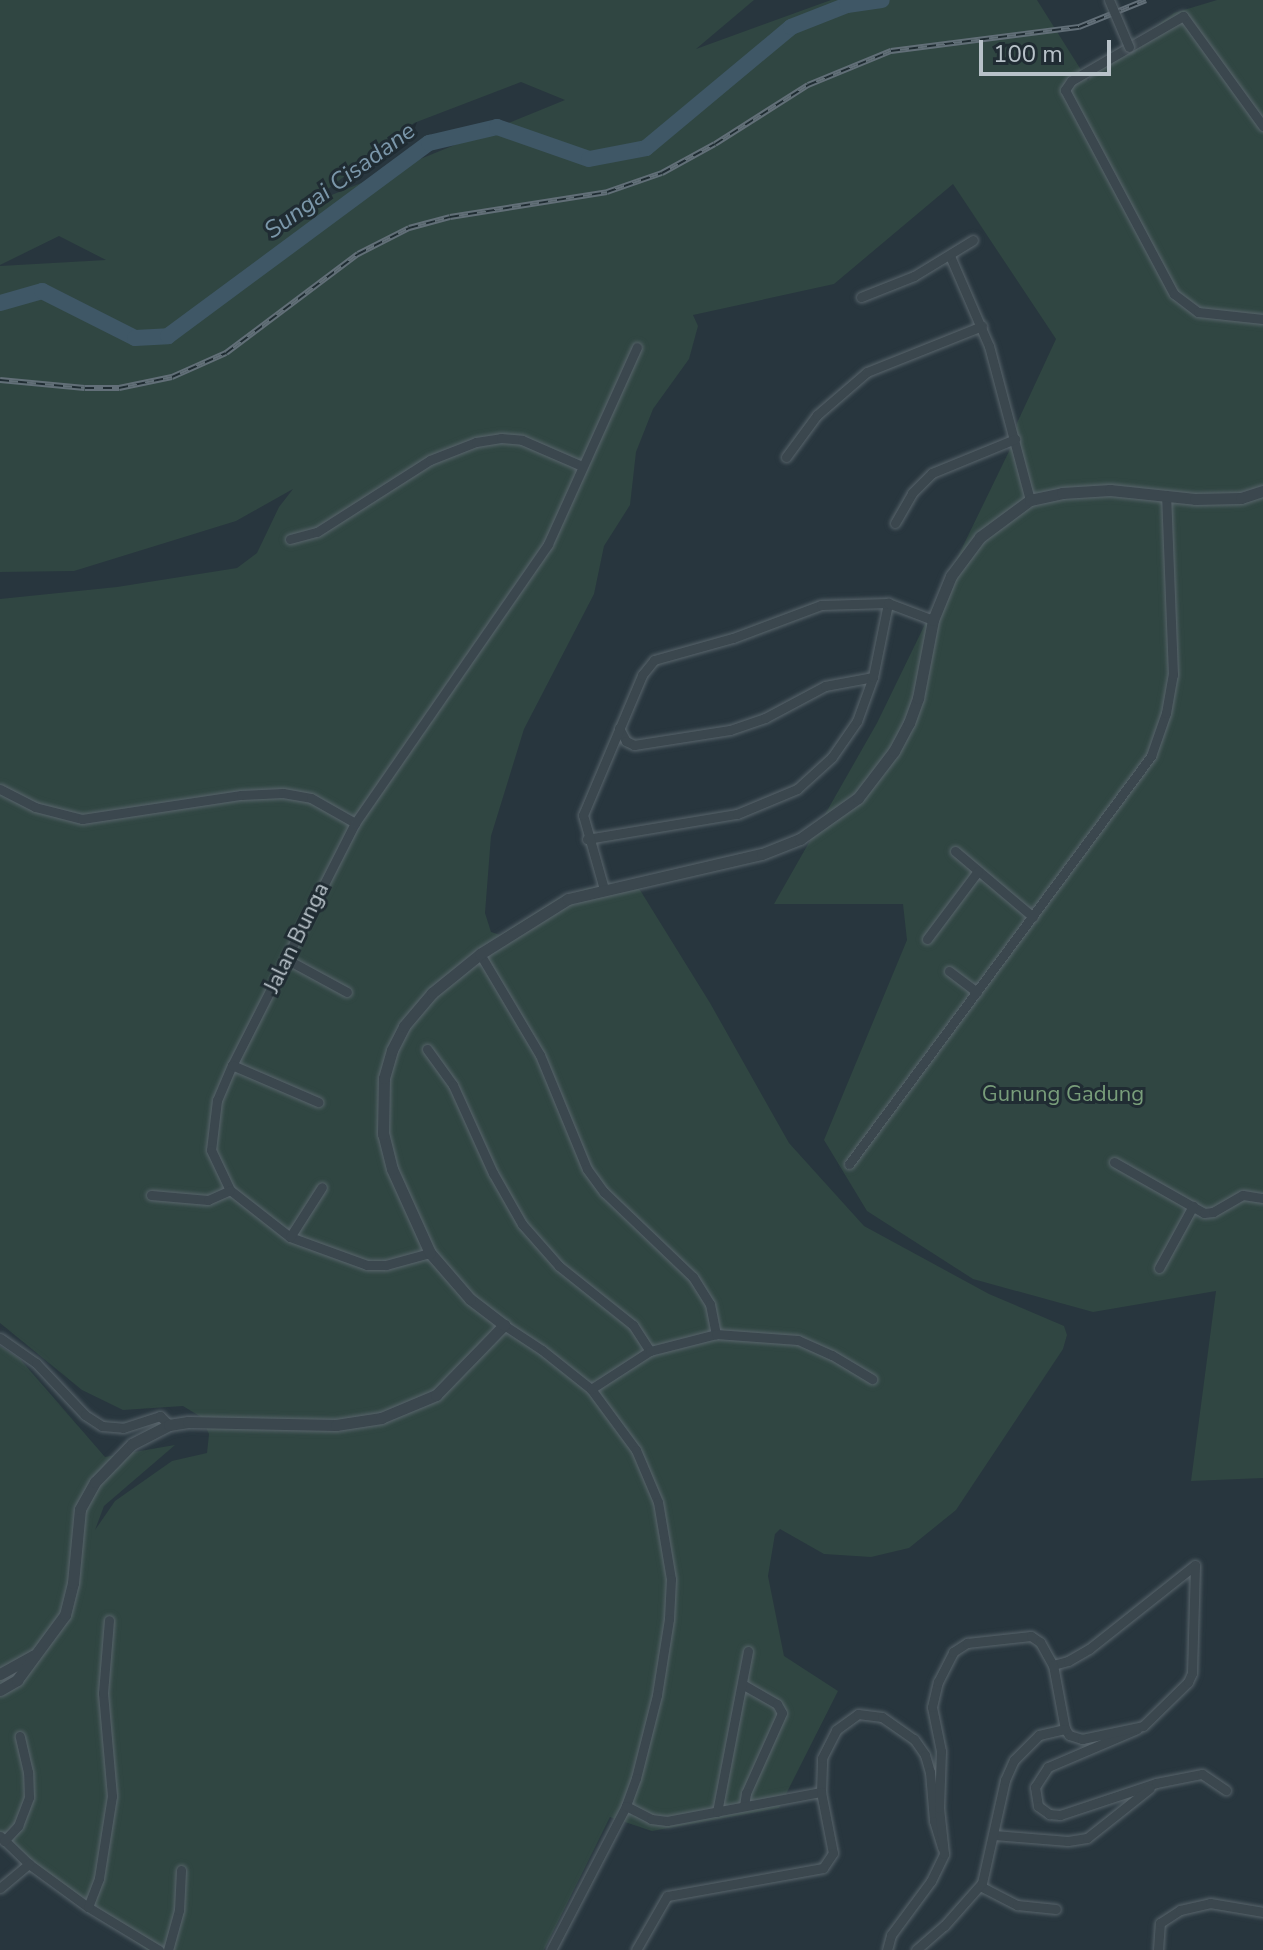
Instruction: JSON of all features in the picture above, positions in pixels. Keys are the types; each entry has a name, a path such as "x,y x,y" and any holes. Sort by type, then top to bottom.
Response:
{"street":[{"path":"1109,0 1129,47"},
{"path":"1263,126 1183,16 1071,81 1065,95 1174,294 1198,312 1263,319"},
{"path":"861,297 894,286 973,240"},
{"path":"950,256 982,326 1030,500"},
{"path":"786,457 817,415 867,372 982,326"},
{"name":"Jalan Bunga","path":"430,1253 386,1265 367,1265 290,1237 230,1190 211,1150 217,1100 355,823 548,544 637,347"},
{"path":"290,539 317,532 430,460 476,442 501,438 522,440 582,466"},
{"path":"895,523 912,493 932,473 1015,439"},
{"path":"551,1950 626,1806 644,1754 669,1619 671,1579 665,1527 651,1479 636,1450 591,1389 470,1299 430,1253 392,1169 383,1134 384,1078 404,1026 432,993 480,954 548,909 604,889 666,879 762,854 800,839 858,798 894,751 909,723 918,698 933,620 941,597 964,555 980,537 1030,500 1062,493 1110,490 1195,499 1241,498 1263,491"},
{"path":"849,1164 1139,776 1163,724 1173,675 1174,634 1166,495"},
{"path":"604,889 583,822 586,805 645,669 659,658 733,638 821,605 888,603 933,620"},
{"path":"587,839 737,814 797,789 847,739 866,700 873,677 888,603"},
{"path":"619,728 626,741 634,745 730,730 765,718 825,686 873,677"},
{"path":"0,789 35,807 82,819 241,795 283,793 321,802 355,823"},
{"path":"955,851 1033,917"},
{"path":"927,939 978,871"},
{"path":"480,954 540,1055 587,1169 618,1206 693,1277 710,1304 716,1334"},
{"path":"288,960 347,992"},
{"path":"949,971 977,992"},
{"path":"427,1049 453,1085 493,1173 522,1224 559,1266 633,1325 650,1351"},
{"path":"232,1065 318,1102"},
{"path":"1114,1162 1209,1214 1243,1195 1263,1198"},
{"path":"290,1237 322,1187"},
{"path":"151,1195 208,1200 230,1190"},
{"path":"1159,1268 1193,1206"},
{"path":"0,1690 17,1680 59,1625 70,1600 80,1509 86,1496 126,1449 169,1425 336,1425 381,1418 436,1395 504,1325"},
{"path":"591,1389 650,1351 716,1334 798,1340 832,1355 872,1379"},
{"path":"0,1338 36,1363 76,1406 102,1426 123,1428 160,1416 169,1425"},
{"path":"1053,1665 1068,1661 1089,1649 1195,1565 1192,1673 1188,1682 1143,1726 1054,1762 1038,1780 1035,1801 1049,1814 1060,1815 1156,1783 1202,1774 1226,1790"},
{"path":"88,1907 99,1878 112,1796 103,1693 109,1620"},
{"path":"887,1950 891,1935 931,1881 944,1854 939,1808 941,1751 932,1707 948,1659 967,1643 1025,1635 1040,1642 1053,1665 1065,1729 1077,1739 1143,1726"},
{"path":"717,1812 748,1651"},
{"path":"0,1674 34,1656"},
{"path":"742,1684 777,1704 782,1713 746,1793 744,1806"},
{"path":"636,1950 667,1896 829,1864 833,1853 821,1792 822,1758 836,1730 858,1714 882,1717 906,1732 925,1755 930,1772 934,1821 944,1854"},
{"path":"916,1950 944,1926 980,1886 1005,1780 1014,1760 1039,1735 1065,1729"},
{"path":"20,1736 28,1772 29,1797 18,1826 2,1838 29,1864 88,1907 159,1950"},
{"path":"994,1835 1068,1841 1087,1838 1156,1783"},
{"path":"626,1806 659,1821 821,1792"},
{"path":"0,1888 29,1864"},
{"path":"168,1950 178,1918 181,1870"},
{"path":"980,1886 1017,1905 1056,1909"},
{"path":"1158,1950 1159,1925 1163,1919 1180,1910 1210,1903 1263,1912"}],"green space":[{"name":"Gunung Gadung","path":"0,0 754,0 696,49 831,0 1037,0 1088,81 1093,73 1174,13 1217,0 1263,0 1263,1478 1191,1481 1216,1291 1093,1312 973,1279 867,1211 824,1140 907,940 903,904 774,904 877,723 1015,439 1017,423 1056,339 953,184 834,284 693,315 698,326 689,359 653,409 636,452 630,505 604,546 594,594 524,729 491,836 485,913 491,932 500,935 559,898 588,888 630,881 640,890 710,1003 789,1143 864,1226 989,1294 1064,1326 1067,1335 1063,1349 956,1510 909,1548 871,1557 824,1554 780,1529 775,1534 768,1576 784,1656 838,1691 779,1808 652,1831 610,1817 544,1950 147,1950 69,1895 0,1832 0,1346 20,1359 105,1457 175,1445 104,1506 95,1530 115,1501 172,1461 207,1453 209,1434 201,1417 183,1406 123,1410 82,1390 0,1323 0,599 117,587 237,568 257,553 279,507 293,489 236,521 74,571 0,572 0,266 106,260 59,236 0,265","holes":["521,82 565,100 307,205 414,123"]}],"waterway":[{"name":"Sungai Cisadane","path":"0,303 42,291 135,338 168,336 429,143 497,127 589,159 646,148 791,27 847,5 882,0"}],"railway":[{"path":"0,380 119,388 172,377 226,353 358,254 409,228 450,217 607,192 662,173 715,144 808,85 891,51 1079,27 1146,0"}]}
